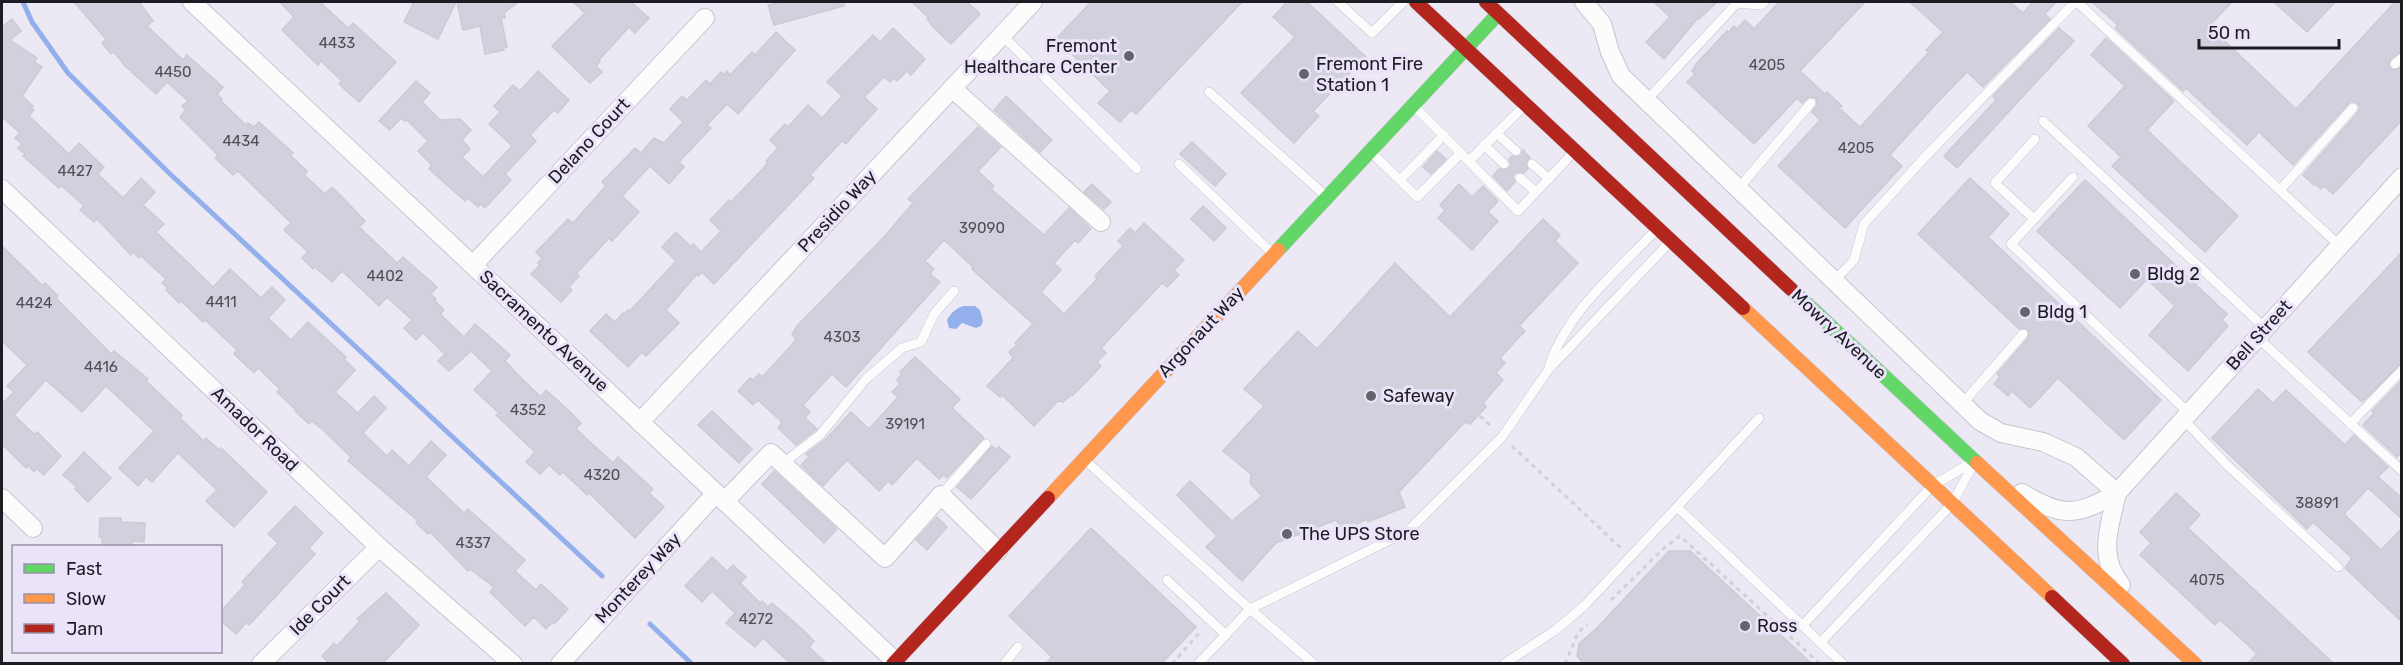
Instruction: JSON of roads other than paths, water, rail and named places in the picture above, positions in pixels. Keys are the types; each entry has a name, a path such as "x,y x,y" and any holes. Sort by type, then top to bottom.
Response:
{"main road":[{"path":"1416,2 2123,663"},
{"name":"Argonaut Way","path":"896,663 1466,48 1498,6"},
{"name":"Mowry Avenue","path":"1498,6 1656,164 2059,540 2195,663"}],"street":[{"name":"Sacramento Avenue","path":"192,2 896,663"},
{"name":"Presidio Way","path":"640,422 1032,2"},
{"name":"Mowry Avenue","path":"1584,2 1602,24 1610,52 1621,76 1980,422 2001,433 2043,442 2076,457 2118,493"},
{"name":"Delano Court","path":"473,265 705,18"},
{"path":"952,88 1101,222"},
{"name":"Bell Street","path":"1975,460 2013,487 2054,509 2071,513 2092,508 2118,493 2402,177"},
{"name":"Amador Road","path":"2,189 379,547 513,663"},
{"name":"Monterey Way","path":"560,663 720,497 771,453 782,464"},
{"path":"782,464 885,558 941,495 998,551"},
{"name":"Bell Street","path":"2118,493 2106,545 2108,562 2115,578 2156,627"},
{"path":"2,498 33,528"},
{"name":"Ide Court","path":"261,663 379,547"}],"lane":[{"path":"1338,2 1372,33 1403,2"},
{"path":"1646,101 1737,3 1761,5 1764,2"},
{"path":"1834,281 1854,260 1864,224 1924,158 2076,2 2339,245"},
{"path":"1002,35 1137,169"},
{"path":"1209,92 1327,197"},
{"path":"1738,189 1811,103"},
{"path":"1413,105 1518,211 1575,152"},
{"path":"1469,161 1526,105"},
{"path":"2280,190 2353,108"},
{"path":"2043,121 2261,333 2350,424 2402,471"},
{"path":"1496,134 1516,151"},
{"path":"1400,180 1444,135"},
{"path":"2034,219 1995,183 2035,139"},
{"path":"1484,145 1504,164"},
{"path":"1370,152 1416,196 1461,153"},
{"path":"1179,164 1274,255"},
{"path":"1532,164 1549,179"},
{"path":"2073,177 2011,244 2186,416 2209,447 2338,567"},
{"path":"1520,178 1536,192"},
{"path":"1549,369 1556,347 1569,324 1592,296 1657,229"},
{"path":"1198,663 1250,609 1408,531 1502,437 1549,369 1670,241"},
{"path":"782,464 820,435 866,379 902,348 921,342 934,314 954,291"},
{"path":"1962,404 2023,334"},
{"path":"2350,424 2402,370"},
{"path":"1504,663 1557,629 1584,606 1759,418"},
{"path":"941,495 986,444"},
{"path":"1084,459 1250,609 1314,663"},
{"path":"1803,625 1932,486 1975,460"},
{"path":"1821,642 1952,504 1975,460"},
{"path":"1677,507 1844,663"},
{"path":"1167,580 1226,635"},
{"path":"1004,663 1018,647"}],"water":[{"path":"963,306 975,306 980,310 983,321 981,326 976,328 962,323 956,329 949,328 947,320 955,310"}],"waterway":[{"path":"23,2 32,22 68,73 169,173 602,576"},
{"path":"650,624 692,664"}],"place":[{"name":"Fremont Healthcare Center","path":"1129,56"},
{"name":"Fremont Fire Station 1","path":"1304,74"},
{"name":"Bldg 2","path":"2135,274"},
{"name":"Bldg 1","path":"2025,312"},
{"name":"Safeway","path":"1371,396"},
{"name":"The UPS Store","path":"1287,534"},
{"name":"Ross","path":"1745,626"}]}
